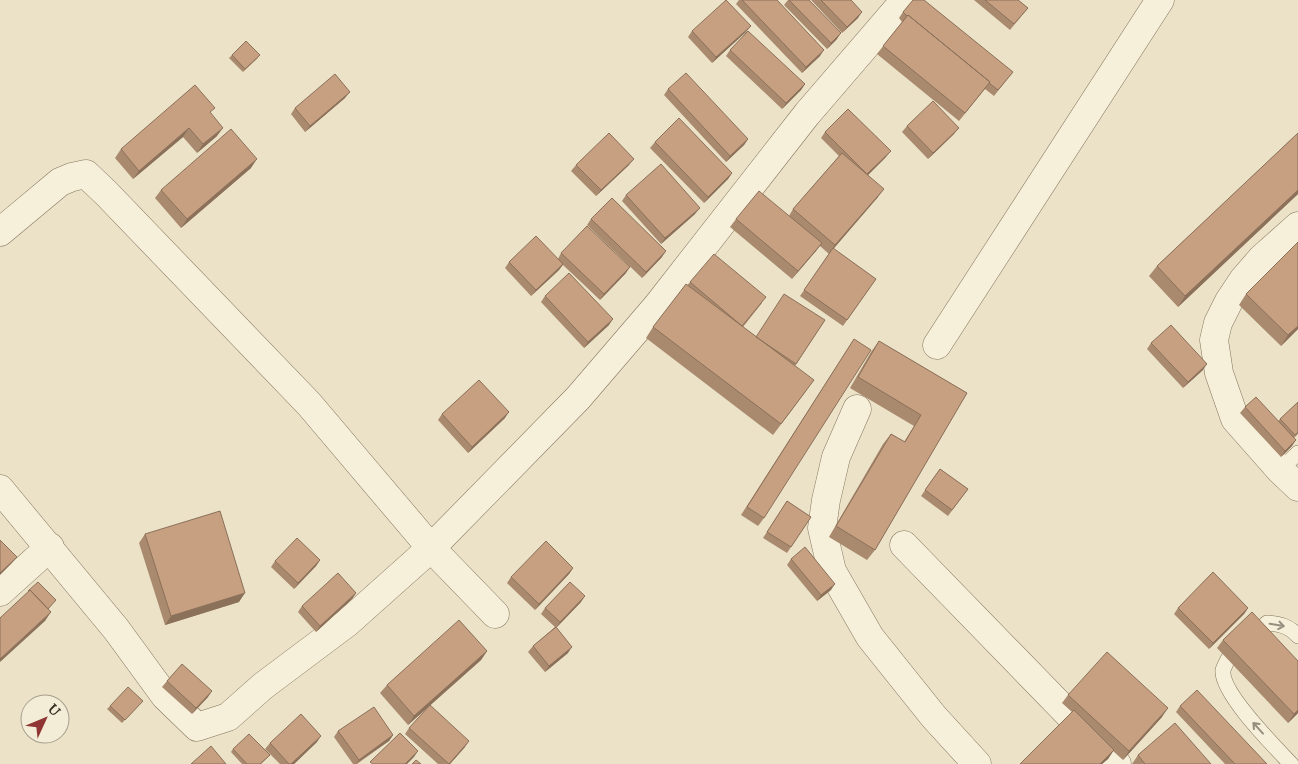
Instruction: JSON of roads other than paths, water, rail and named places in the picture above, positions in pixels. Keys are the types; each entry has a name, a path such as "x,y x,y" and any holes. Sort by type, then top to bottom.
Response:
{"street":[{"path":"0,489 116,629 165,696 197,727 228,717 263,686 347,622 431,548 584,390 657,306 808,114 905,0"},
{"path":"937,345 1160,0"},
{"path":"0,232 60,182 86,174 309,404 431,548 495,614"},
{"path":"1292,470 1235,419 1220,373 1214,340 1218,323 1229,301 1243,280 1262,258 1298,226"},
{"path":"857,409 836,457 826,500 822,528 832,571 870,637 934,717 976,764"},
{"path":"904,545 1117,764"},
{"path":"0,592 50,548"}],"lane":[{"path":"1257,632 1267,624 1282,624 1298,636"},
{"path":"1228,659 1223,672 1228,688 1245,713 1291,764"}]}
